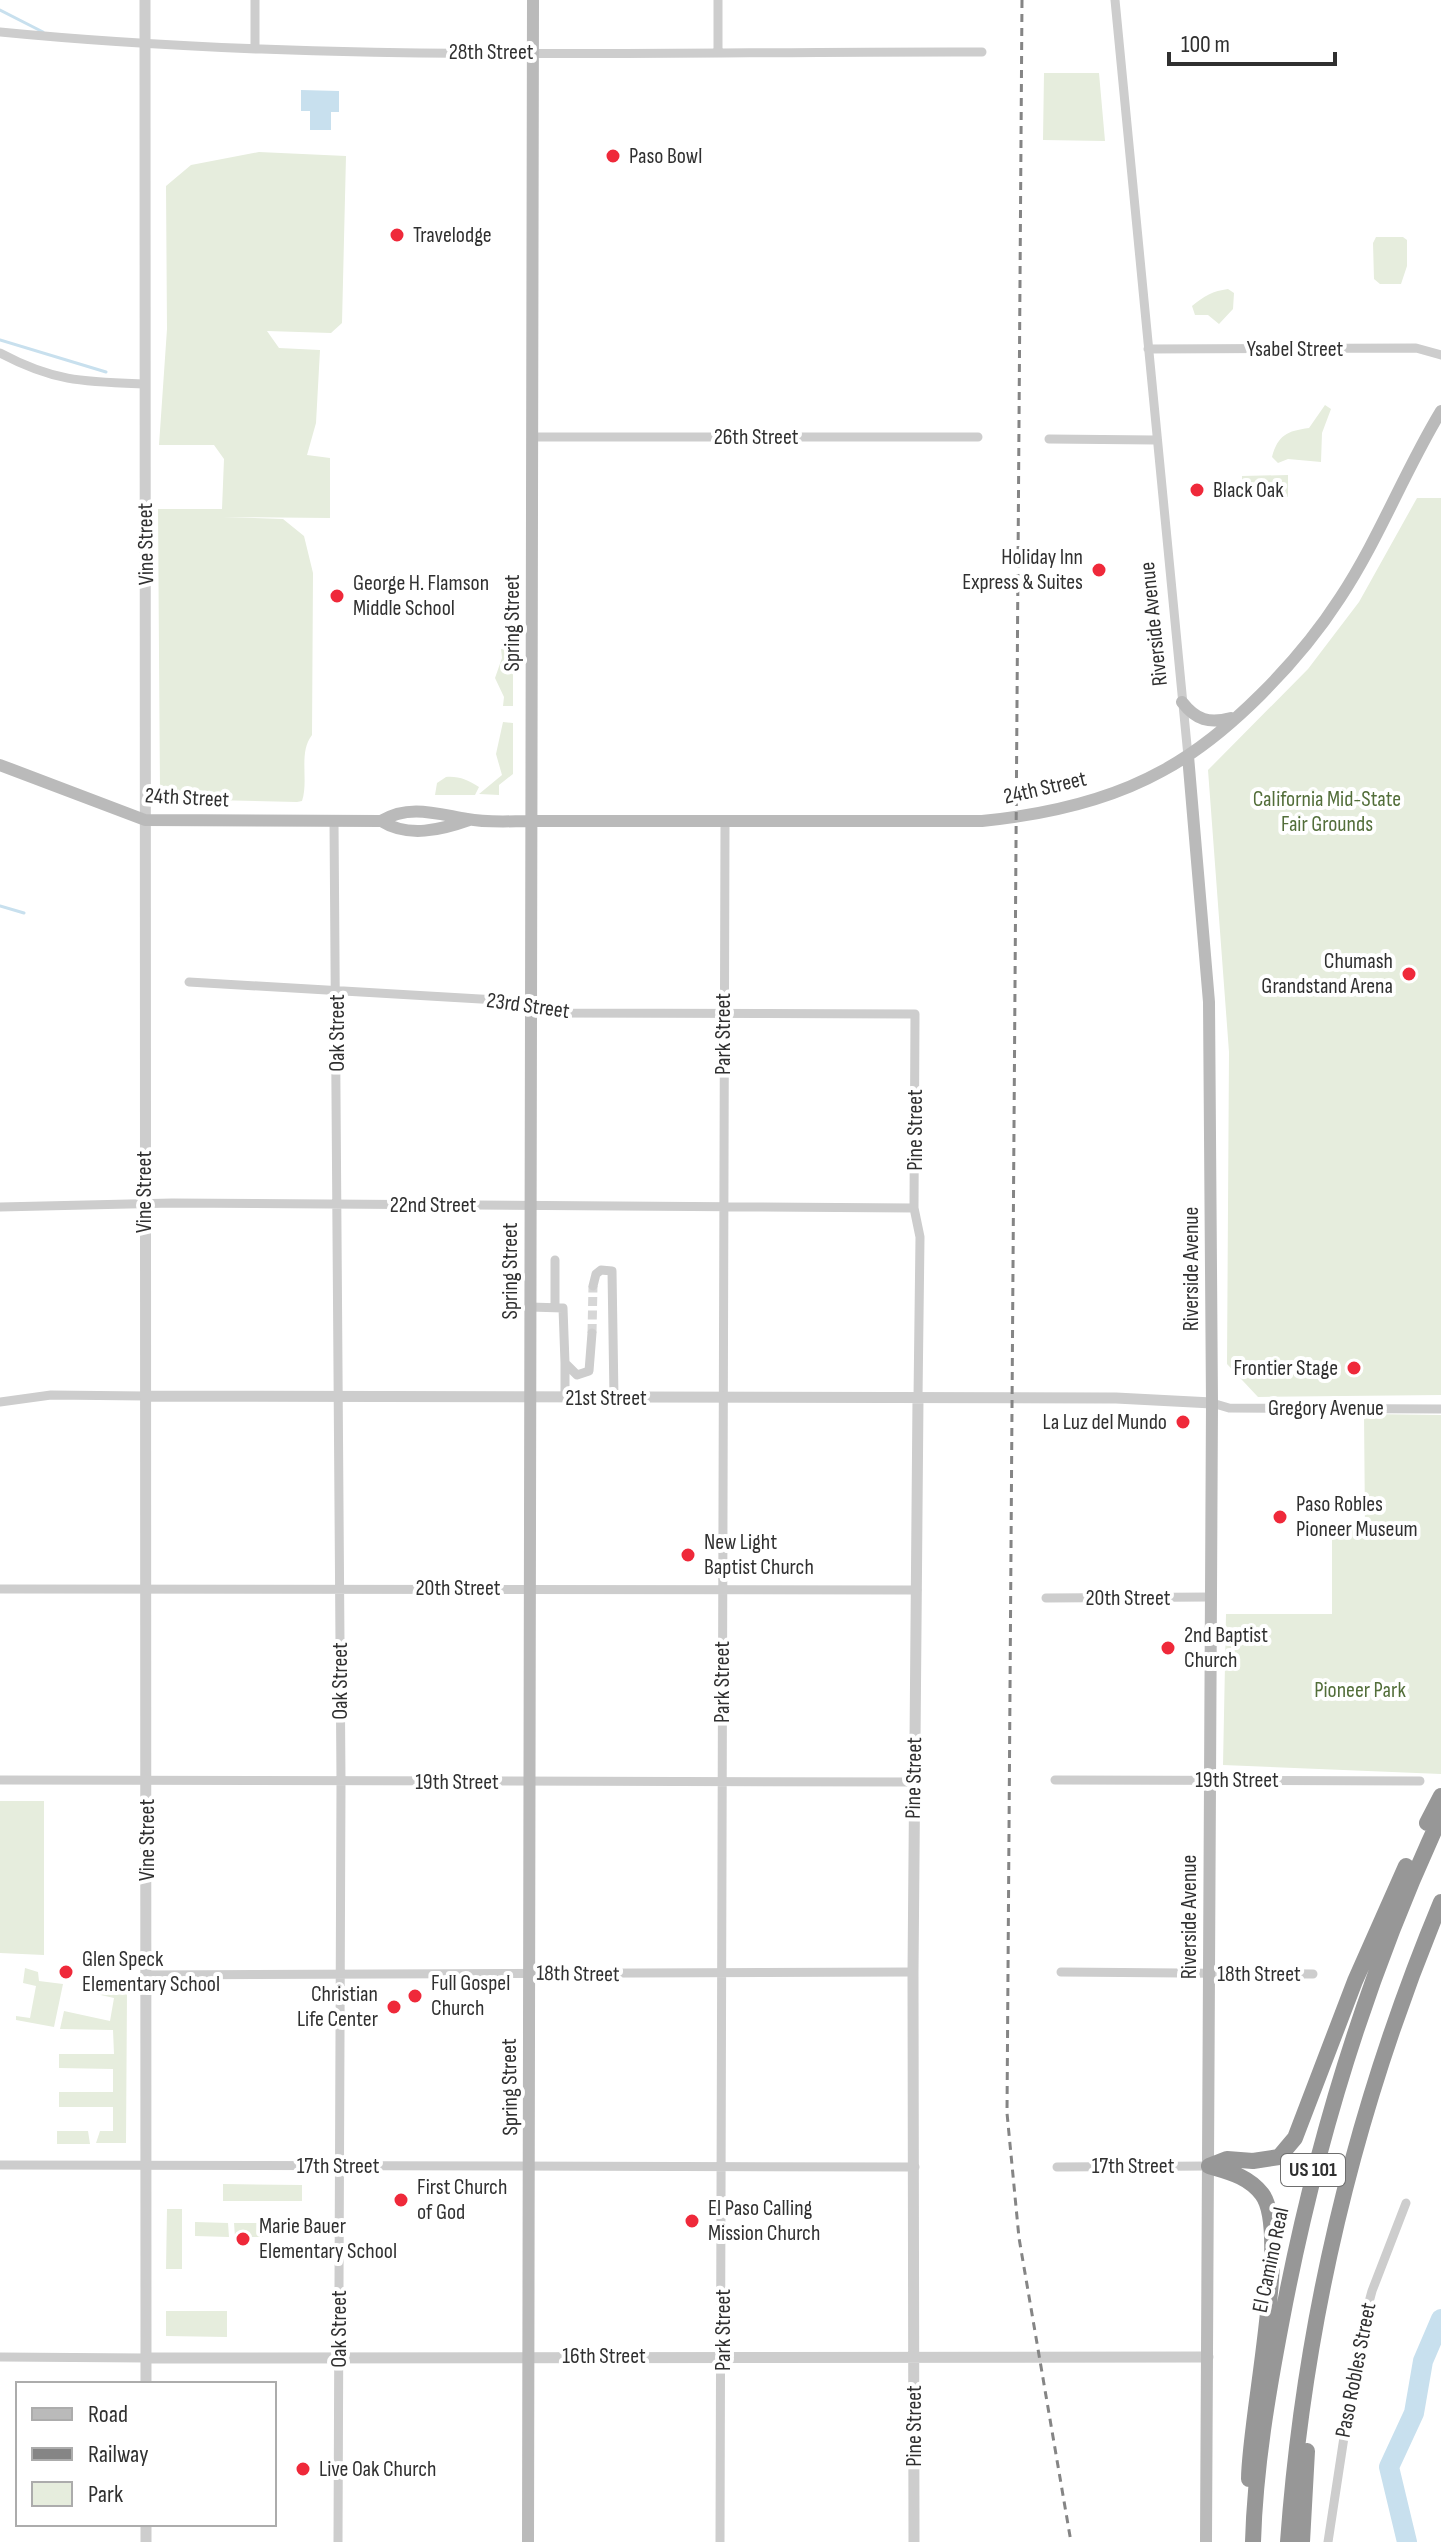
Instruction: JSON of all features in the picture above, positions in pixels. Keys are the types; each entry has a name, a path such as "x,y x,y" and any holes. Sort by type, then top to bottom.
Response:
{"highway":[{"path":"1209,2166 1227,2159 1253,2161 1279,2157 1295,2138 1355,1981 1441,1796"},
{"name":"El Camino Real","path":"1253,2542 1275,2354 1294,2254 1324,2131 1363,2006 1441,1816"},
{"name":"US 101","path":"1288,2542 1307,2370 1339,2209 1371,2095 1441,1902"},
{"path":"1209,2166 1232,2173 1254,2185 1263,2195 1273,2221 1271,2284 1249,2465 1254,2518"},
{"path":"1302,2542 1311,2414 1307,2370"}],"main road":[{"name":"Spring Street","path":"528,2542 533,0"},
{"name":"24th Street","path":"0,765 145,820 381,821 395,830 438,830 469,820 725,823 982,821 1050,811 1132,785 1188,756 1234,717 1303,647 1339,601 1414,455 1441,411"},
{"path":"1182,702 1192,715 1204,721 1234,717"},
{"name":"Riverside Avenue","path":"1188,756 1209,1002 1212,1403 1206,2542"}],"street":[{"name":"Vine Street","path":"145,0 143,1203 148,1589 146,2382"},
{"path":"255,0 255,49"},
{"path":"718,0 718,51"},
{"name":"Riverside Avenue","path":"1115,0 1155,440 1188,756"},
{"name":"28th Street","path":"0,32 145,46 255,49 982,52"},
{"name":"Ysabel Street","path":"1148,349 1416,348 1441,355"},
{"path":"0,353 46,376 144,384"},
{"name":"26th Street","path":"533,437 978,437"},
{"path":"1049,439 1155,440"},
{"name":"Oak Street","path":"334,821 341,1781 338,2542"},
{"name":"Park Street","path":"720,2542 723,2357 725,823"},
{"name":"23rd Street","path":"189,982 513,1001 549,1013 915,1014"},
{"name":"Pine Street","path":"914,2542 913,1972 920,1237 914,1208 915,1014"},
{"name":"22nd Street","path":"0,1207 143,1203 914,1208"},
{"path":"555,1260 555,1307"},
{"path":"593,1286 596,1274 601,1270 612,1271 614,1398"},
{"path":"530,1307 555,1307 564,1312 565,1398"},
{"path":"565,1363 577,1375 589,1371 592,1333"},
{"name":"21st Street","path":"0,1402 51,1395 1131,1398 1212,1403"},
{"name":"Gregory Avenue","path":"1212,1403 1229,1408 1441,1409"},
{"name":"20th Street","path":"0,1589 917,1590"},
{"name":"20th Street","path":"1046,1598 1211,1597"},
{"name":"19th Street","path":"0,1780 914,1782"},
{"name":"19th Street","path":"1055,1780 1420,1781"},
{"name":"18th Street","path":"147,1975 913,1972"},
{"name":"18th Street","path":"1061,1972 1313,1974"},
{"name":"17th Street","path":"0,2165 915,2167"},
{"name":"17th Street","path":"1057,2167 1209,2166"},
{"name":"Paso Robles Street","path":"1328,2542 1359,2339 1372,2291 1406,2203"},
{"name":"16th Street","path":"0,2357 1208,2357"}],"green space":[{"path":"1044,73 1099,73 1105,141 1043,140"},
{"path":"259,152 346,156 342,323 331,333 267,331 279,348 320,350 316,423 307,455 330,458 330,518 222,517 283,519 304,536 313,573 312,735 306,750 304,793 302,801 297,802 168,799 160,793 158,509 222,509 224,459 214,445 159,445 167,329 166,186 191,165"},
{"path":"1376,237 1403,237 1407,240 1407,266 1401,284 1380,284 1374,279 1373,243"},
{"path":"1228,289 1234,293 1233,309 1219,324 1208,315 1195,315 1192,306 1196,302"},
{"path":"1325,405 1331,409 1322,433 1321,462 1288,459 1278,463 1272,457 1281,439 1289,433 1309,428"},
{"path":"1288,475 1288,497 1242,496 1242,476"},
{"name":"California Mid-State Fair Grounds","path":"1417,498 1441,498 1441,1395 1258,1397 1227,1364 1229,1052 1208,770 1308,669 1359,602"},
{"path":"501,649 513,649 513,706 503,706 504,697 495,678 502,658"},
{"path":"503,722 513,723 513,774 499,785 499,795 479,794 502,775 496,754"},
{"path":"446,777 463,779 479,787 475,795 435,795 437,783"},
{"name":"Pioneer Park","path":"1364,1414 1441,1415 1441,1774 1223,1765 1226,1614 1332,1614 1332,1526 1365,1525"},
{"path":"0,1801 44,1801 44,1955 0,1953"},
{"path":"25,1968 38,1972 39,1981 63,1984 54,2027 16,2020 16,2016 30,2018 36,1986 23,1983"},
{"path":"97,1990 127,1992 126,2143 96,2143 100,2131 113,2131 113,2107 59,2107 59,2092 113,2092 113,2069 59,2068 59,2054 114,2054 113,2030 60,2029 64,2011 110,2021 114,1998 96,1994"},
{"path":"57,2131 88,2131 90,2144 57,2144"},
{"path":"223,2184 302,2185 302,2201 223,2201"},
{"path":"167,2209 182,2209 182,2269 166,2269"},
{"path":"195,2222 228,2223 229,2237 195,2236"},
{"path":"234,2223 263,2223 263,2237 235,2237"},
{"path":"166,2311 227,2311 227,2337 166,2336"}],"water":[{"path":"301,90 339,91 339,112 331,112 331,130 310,130 310,111 301,111"}],"waterway":[{"path":"0,10 43,32"},
{"path":"0,340 106,372"},
{"path":"0,906 24,913"},
{"path":"1407,2542 1389,2467 1414,2413 1423,2361 1441,2319"}],"tunnel":[{"path":"592,1333 593,1286"}],"railway":[{"path":"1022,0 1007,2113 1019,2238 1071,2542"}],"place":[{"name":"Paso Bowl","path":"613,156"},
{"name":"Travelodge","path":"397,235"},
{"name":"Black Oak","path":"1197,490"},
{"name":"Holiday Inn Express & Suites","path":"1099,570"},
{"name":"George H. Flamson Middle School","path":"337,596"},
{"name":"Chumash Grandstand Arena","path":"1409,974"},
{"name":"Frontier Stage","path":"1354,1368"},
{"name":"La Luz del Mundo","path":"1183,1422"},
{"name":"Paso Robles Pioneer Museum","path":"1280,1517"},
{"name":"New Light Baptist Church","path":"688,1555"},
{"name":"2nd Baptist Church","path":"1168,1648"},
{"name":"Glen Speck Elementary School","path":"66,1972"},
{"name":"Full Gospel Church","path":"415,1996"},
{"name":"Christian Life Center","path":"394,2007"},
{"name":"First Church of God","path":"401,2200"},
{"name":"El Paso Calling Mission Church","path":"692,2221"},
{"name":"Marie Bauer Elementary School","path":"243,2239"},
{"name":"Live Oak Church","path":"303,2469"}]}
